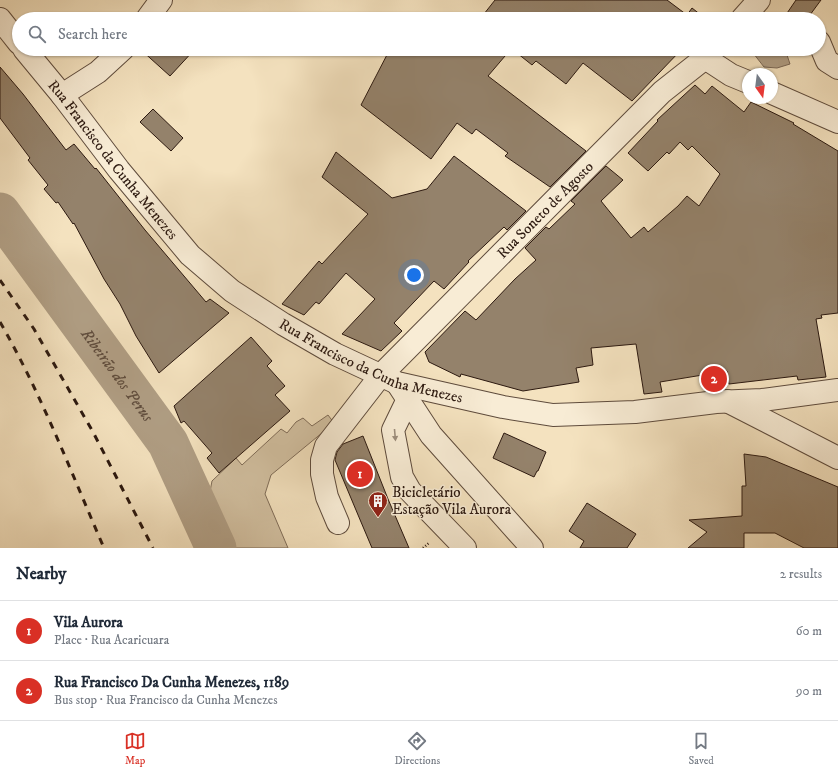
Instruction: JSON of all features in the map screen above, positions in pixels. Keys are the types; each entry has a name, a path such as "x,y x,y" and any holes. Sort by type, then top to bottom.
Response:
{"street":[{"path":"152,12 161,0"},
{"path":"748,12 759,0"},
{"path":"0,19 12,34"},
{"name":"Rua Francisco da Cunha Menezes","path":"30,56 62,94 119,170 190,255 232,291 283,324 395,386 553,415 635,412 727,401 762,400 838,390"},
{"path":"62,94 98,72 115,56"},
{"name":"Rua Soneto de Agosto","path":"395,386 662,92 707,56"},
{"path":"711,56 731,75 742,80"},
{"path":"825,56 827,61 838,68"},
{"path":"778,96 838,122"},
{"path":"338,523 327,497 322,474 322,460 326,446 395,386"},
{"path":"395,386 393,430 402,477 410,491 465,548"},
{"path":"395,386 431,435 532,548"},
{"path":"727,401 838,458"}],"shaded area":[{"path":"755,56 787,56 790,64 777,68 764,67"},
{"path":"328,415 334,423 271,475 265,494 288,548 231,548 209,497 212,481 236,458 242,465 281,429 287,433 296,422 303,418 312,426"}],"building":[{"path":"495,0 667,0 683,12 486,12"},
{"path":"796,0 821,0 812,12 788,12"},
{"path":"692,8 697,12 689,12"},
{"path":"148,56 189,56 170,76"},
{"path":"386,56 505,56 488,76 586,151 550,187 505,156 508,153 476,129 472,134 457,123 431,159 361,105"},
{"path":"521,56 675,56 632,101 583,63 566,84 536,61 532,65"},
{"path":"0,67 66,150 74,144 95,169 96,168 145,230 206,302 210,299 229,313 159,373 136,336 120,304 104,279 74,223 73,224 58,202 56,203 44,189 48,185 28,160 30,158 0,118"},
{"path":"695,85 705,94 712,86 744,112 750,104 755,104 794,123 793,124 838,151 838,313 821,315 822,318 816,319 826,377 798,380 797,376 729,384 727,371 660,382 662,392 644,394 636,344 591,348 593,365 576,368 579,382 523,391 461,374 460,377 429,362 425,352 465,311 476,320 515,279 536,260 525,248 546,227 549,229 575,204 571,201 606,166 623,180 601,201 631,238 644,227 648,232 678,206 687,196 699,206 720,174 692,146 688,150 680,142 669,154 667,152 648,171 628,153 658,121 657,120"},
{"path":"153,109 183,138 171,151 140,122"},
{"path":"336,152 392,198 427,189 454,156 526,211 507,230 504,227 468,261 469,262 444,289 434,281 394,323 402,331 381,351 342,334 375,299 346,273 319,304 316,302 304,315 282,304 319,261 322,264 368,214 322,177"},
{"path":"251,337 272,361 267,366 285,386 275,395 290,411 219,473 207,458 212,453 184,421 181,423 174,406"},
{"path":"504,433 546,452 534,477 493,458"},
{"path":"363,436 409,548 372,548 335,460 337,452 343,444"},
{"path":"744,454 766,457 838,487 838,548 804,548 775,533 744,533 744,548 688,548 707,532 689,520 742,516 742,486 746,486"},
{"path":"587,503 636,534 627,548 580,548 584,541 569,531"}],"waterway":[{"name":"Ribeirão dos Perus","path":"0,213 168,443 216,548"}],"railway":[{"path":"0,280 34,329 93,432 153,548"},
{"path":"0,322 42,405 104,548"}],"place":[{"name":"Rua Francisco Da Cunha Menezes, 1189","path":"714,379"},
{"name":"Vila Aurora","path":"360,474"},
{"name":"Bicicletário Estação Vila Aurora","path":"378,518"}]}
